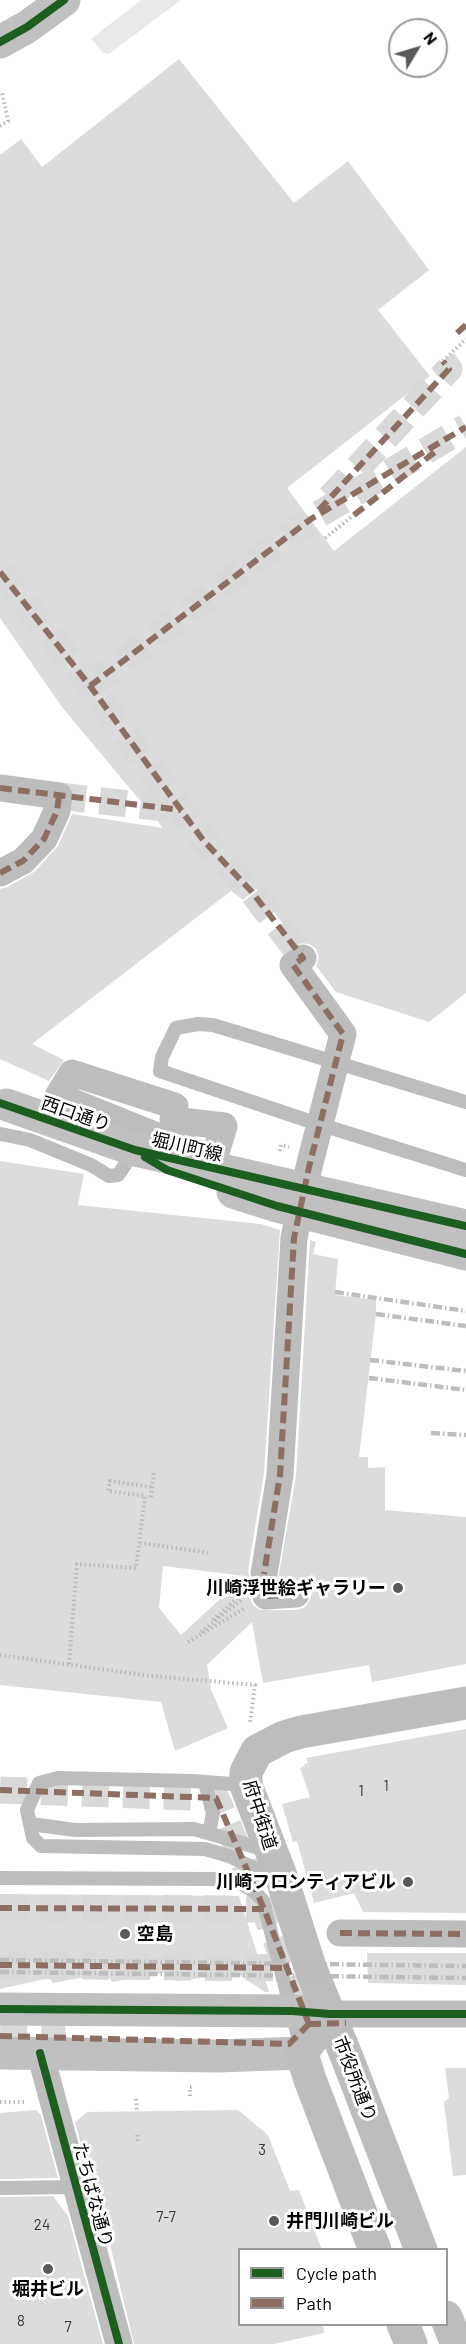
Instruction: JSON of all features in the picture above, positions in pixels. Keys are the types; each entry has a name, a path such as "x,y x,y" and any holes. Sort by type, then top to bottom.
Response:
{"main road":[{"name":"府中街道","path":"330,2014 310,1967 276,1864 246,1785 246,1772 257,1752 285,1737 466,1703"},
{"name":"市役所通り","path":"302,2053 330,2014"},
{"name":"市役所通り","path":"330,2014 420,2248"},
{"path":"302,2053 374,2248"},
{"path":"448,2320 457,2344"},
{"path":"403,2326 411,2344"}],"street":[{"path":"0,42 27,27 64,0"},
{"path":"0,788 59,796 57,811 44,839 23,861 0,873"},
{"path":"296,1594 265,1585 280,1475 293,1232 343,1034 293,965 303,958"},
{"path":"72,1073 174,1106 173,1120 224,1126 214,1159 131,1125 58,1096 72,1073"},
{"name":"西口通り","path":"4,1120 135,1150"},
{"name":"堀川町線","path":"135,1150 466,1226"},
{"name":"堀川町線","path":"135,1150 167,1170 277,1206 466,1254"},
{"path":"340,1933 466,1934"},
{"path":"0,2009 466,2014"},
{"path":"0,2053 218,2056 302,2053"},
{"name":"たちばな通り","path":"40,2053 67,2172 119,2344"}],"lane":[{"path":"466,1102 213,1025 198,1024 176,1028 162,1057 160,1071 466,1170"},
{"path":"246,1785 58,1778 39,1783 27,1810 33,1838 40,1846 205,1849 230,1856 252,1867 276,1864"},
{"path":"205,1783 213,1812 209,1833"},
{"path":"31,1824 75,1830 194,1829 209,1833 276,1864"},
{"path":"0,1878 213,1879 239,1882 255,1892 263,1901 302,2053"},
{"path":"0,2188 67,2172"}],"path":[{"path":"0,126 8,121 2,92"},
{"path":"443,362 466,339"},
{"path":"325,538 354,515"},
{"path":"280,1151 281,1145"},
{"path":"151,1497 154,1471"},
{"path":"69,1664 77,1564 136,1568 145,1496 108,1491 110,1481 152,1487"},
{"path":"140,1543 211,1553"},
{"path":"265,1585 188,1642 265,1585"},
{"path":"0,1655 152,1676 255,1685 250,1724"},
{"path":"190,2087 190,2096"},
{"path":"136,2099 137,2111"},
{"path":"0,2102 32,2102"},
{"path":"137,2135 138,2141"}],"shaded area":[{"path":"141,0 181,0 109,54 103,53 91,39"}],"building":[{"path":"179,59 294,203 348,161 429,270 378,310 430,376 287,488 334,551 466,447 466,993 429,1022 336,992 316,966 319,957 316,949 309,944 298,943 256,889 243,900 231,891 32,1044 64,1060 49,1081 0,1059 0,889 34,872 58,846 72,814 163,828 62,707 0,618 0,155 21,139 42,167"},
{"path":"0,1161 84,1174 78,1205 261,1224 280,1230 264,1473 248,1571 254,1586 250,1598 253,1605 260,1610 298,1610 305,1607 312,1592 303,1580 278,1579 296,1476 310,1240 316,1242 313,1254 338,1259 335,1295 376,1300 359,1457 368,1457 368,1468 385,1467 385,1510 466,1517 466,1664 372,1682 369,1665 263,1683 252,1622 207,1665 211,1690 228,1728 175,1751 161,1702 0,1685","holes":["163,1566 245,1576 181,1635 159,1608"]},
{"path":"466,1729 466,1913 363,1912 354,1893 314,1903 297,1841 293,1842 282,1804 310,1797 300,1768 308,1763 306,1758"},
{"name":"空島","path":"0,1894 239,1896 269,1992 265,1992 238,1974 176,1981 169,1972 112,1982 107,1973 53,1983 49,1978 0,1989"},
{"path":"367,1953 466,1953 466,1985 368,1983"},
{"path":"445,2068 466,2068 466,2175 453,2176 444,2102 449,2098"},
{"path":"36,2110 41,2115 58,2178 0,2179 0,2113"},
{"path":"238,2110 268,2135 290,2191 299,2190 321,2248 238,2248 238,2326 323,2326 324,2333 274,2344 134,2344 95,2182 91,2182 75,2122 87,2112"},
{"path":"53,2196 68,2216 103,2344 0,2344 0,2197"}],"tunnel":[{"path":"330,498 449,369 443,361"},
{"path":"90,686 311,519 466,427"},
{"path":"0,572 90,686 203,840 252,892 303,958"},
{"path":"59,796 181,810"},
{"path":"0,1790 216,1798 264,1909 309,2024"},
{"path":"0,1908 264,1909"},
{"path":"0,1965 289,1968"},
{"path":"0,2036 65,2038"}],"railway":[{"path":"335,1292 466,1311"},
{"path":"376,1314 466,1326"},
{"path":"370,1360 466,1371"},
{"path":"369,1378 466,1390"},
{"path":"431,1433 466,1435"},
{"path":"0,1960 466,1966"},
{"path":"0,1972 466,1978"}],"marked path":[{"path":"457,333 466,325"},
{"path":"319,510 449,369 443,361"},
{"path":"90,686 311,519 466,427"},
{"path":"354,515 435,452"},
{"path":"0,572 90,686 203,840 252,892 303,958 293,965 343,1034 309,1167 294,1238 280,1475 264,1574"},
{"path":"0,788 181,810"},
{"path":"0,873 23,861 44,839 57,811 59,796"},
{"path":"266,1596 296,1594"},
{"path":"0,1790 216,1798 264,1909 309,2024"},
{"path":"0,1908 264,1909"},
{"path":"340,1933 466,1934"},
{"path":"0,1965 289,1968"},
{"path":"309,2024 346,2023"},
{"path":"0,2036 289,2044 309,2024"}],"cycle path":[{"path":"0,42 27,27 64,0"},
{"path":"0,1103 135,1150 466,1226"},
{"path":"145,1157 167,1170 277,1206 466,1254"},
{"path":"0,2009 466,2014"},
{"path":"40,2053 119,2344"}],"place":[{"name":"川崎浮世絵ギャラリー","path":"398,1588"},
{"name":"川崎フロンティアビル","path":"408,1882"},
{"name":"空島","path":"125,1934"},
{"name":"井門川崎ビル","path":"274,2221"},
{"name":"堀井ビル","path":"48,2269"}]}
